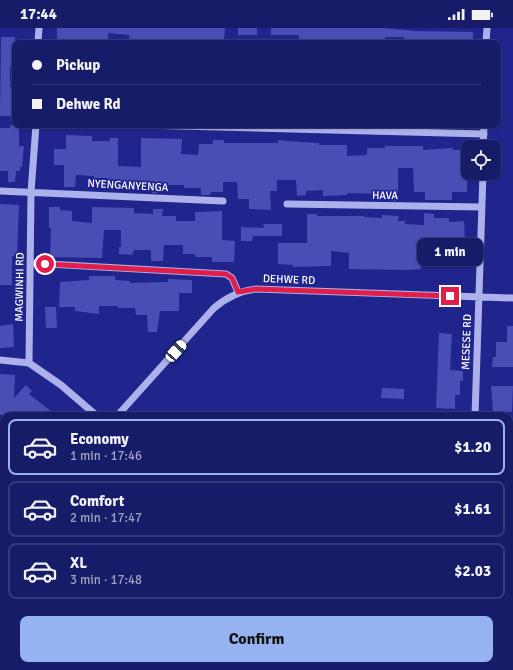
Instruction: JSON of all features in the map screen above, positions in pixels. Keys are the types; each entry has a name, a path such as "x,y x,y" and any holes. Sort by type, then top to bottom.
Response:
{"street":[{"path":"38,40 39,28"},
{"path":"486,28 486,40"},
{"name":"MAGWINHI RD","path":"29,363 31,192 36,128"},
{"path":"255,128 484,134"},
{"path":"484,128 484,140"},
{"name":"MESESE RD","path":"475,412 483,180"},
{"name":"NYENGANYENGA","path":"0,191 223,201"},
{"name":"HAVA","path":"288,204 482,207"},
{"path":"30,263 226,274 232,278 238,292"},
{"name":"DEHWE RD","path":"121,412 214,308 225,299 238,292 256,289 513,298"},
{"path":"0,360 29,363 61,385 92,412"}],"building":[{"path":"57,28 225,28 224,40 129,40 129,35 108,33 108,40 57,40"},
{"path":"238,28 257,28 257,35 238,35"},
{"path":"271,28 383,28 415,31 473,32 473,40 404,40 404,37 385,37 385,40 299,40 299,35 271,35"},
{"path":"1,37 15,37 15,40 12,40 12,67 10,67 12,116 0,116"},
{"path":"10,125 12,125 12,128 19,128 19,146 24,146 22,167 20,167 20,171 16,171 15,182 8,182 8,171 0,171 0,128 10,128"},
{"path":"66,135 92,136 92,141 110,141 110,138 118,138 118,166 141,167 141,138 182,139 181,154 198,155 199,144 213,144 213,140 224,140 224,143 278,143 278,140 319,143 319,145 347,145 347,156 367,155 367,148 385,148 385,146 423,146 423,150 453,148 453,150 461,150 461,180 467,180 467,192 452,192 452,200 425,200 425,192 414,192 413,168 398,168 398,201 383,200 383,194 347,193 347,195 323,196 323,190 306,191 306,195 297,196 296,180 277,180 277,191 270,191 271,210 249,209 249,199 238,199 237,182 223,182 223,192 211,192 210,195 201,195 201,188 184,188 184,185 163,185 163,187 158,187 158,193 152,193 152,188 107,187 107,178 94,178 94,176 76,175 75,187 64,187 64,165 54,165 54,149 66,149"},
{"path":"0,204 19,205 17,256 12,256 12,285 0,285"},
{"path":"49,207 60,207 60,210 72,211 72,221 92,223 92,207 134,208 134,213 153,214 153,209 163,209 162,216 176,216 176,221 195,221 195,212 222,211 222,240 235,241 234,262 212,262 212,257 195,257 195,254 183,254 183,245 164,245 163,261 151,261 151,250 134,250 132,255 119,254 119,247 121,247 121,230 104,230 102,258 50,257 51,228 49,228"},
{"path":"424,213 434,214 434,218 449,218 449,222 464,221 465,241 460,241 460,257 452,257 452,267 440,267 440,263 421,263 421,269 349,269 349,253 331,251 331,266 293,267 293,265 278,264 278,243 307,243 307,214 317,214 317,216 364,216 382,218 382,215 399,216 398,221 405,221 405,224 424,225"},
{"path":"263,224 282,224 282,236 253,236 252,241 241,241 241,227 264,228"},
{"path":"89,276 115,276 115,280 130,281 130,283 168,282 168,279 192,280 192,293 179,293 179,311 160,311 157,332 148,332 147,315 136,315 135,308 99,306 99,314 75,311 75,307 59,307 60,282 89,280"},
{"path":"45,307 56,307 57,328 46,328"},
{"path":"13,324 14,347 0,348 0,326"},
{"path":"507,326 513,326 513,367 492,367 493,357 496,357 496,342 507,342"},
{"path":"439,333 452,334 450,370 463,371 463,381 460,381 460,395 455,395 455,409 436,408"},
{"path":"0,374 15,375 14,398 26,385 32,391 29,394 52,412 0,412"},
{"path":"491,386 513,386 512,412 493,411"},
{"path":"382,388 404,389 404,399 381,398"}],"route":[{"path":"45,264 226,274 232,278 238,292 256,289 450,296"}]}
